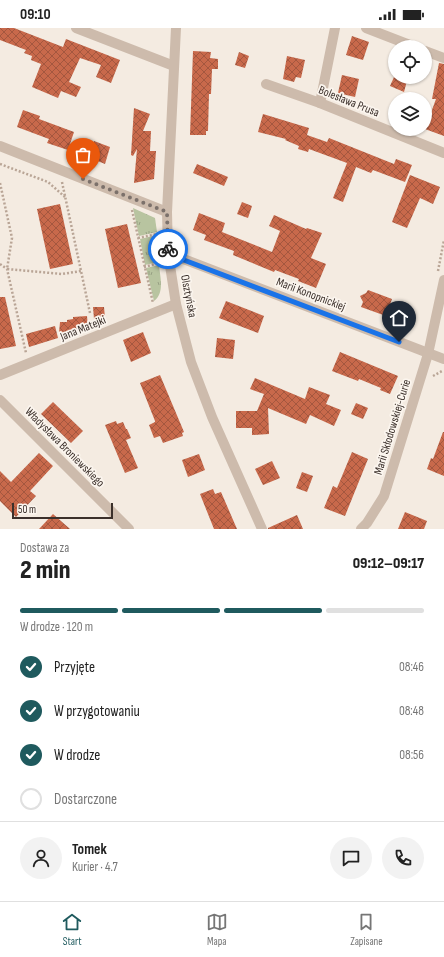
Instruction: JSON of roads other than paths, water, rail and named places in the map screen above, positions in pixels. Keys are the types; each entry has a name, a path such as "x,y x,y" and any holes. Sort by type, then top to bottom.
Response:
{"street":[{"path":"76,28 174,66"},
{"name":"Olsztyńska","path":"176,28 167,212 168,254 176,304 191,362 212,417 262,529"},
{"path":"320,102 335,28"},
{"path":"366,28 397,40"},
{"path":"432,54 444,58"},
{"name":"Bolesława Prusa","path":"266,84 320,102 444,153"},
{"path":"0,146 167,212"},
{"name":"Marii Konopnickiej","path":"168,254 444,360"},
{"name":"Marii Skłodowskiej-Curie","path":"362,529 384,496 428,354 444,280"},
{"name":"Jana Matejki","path":"0,375 176,304"},
{"name":"Władysława Broniewskiego","path":"0,400 129,529"}]}
